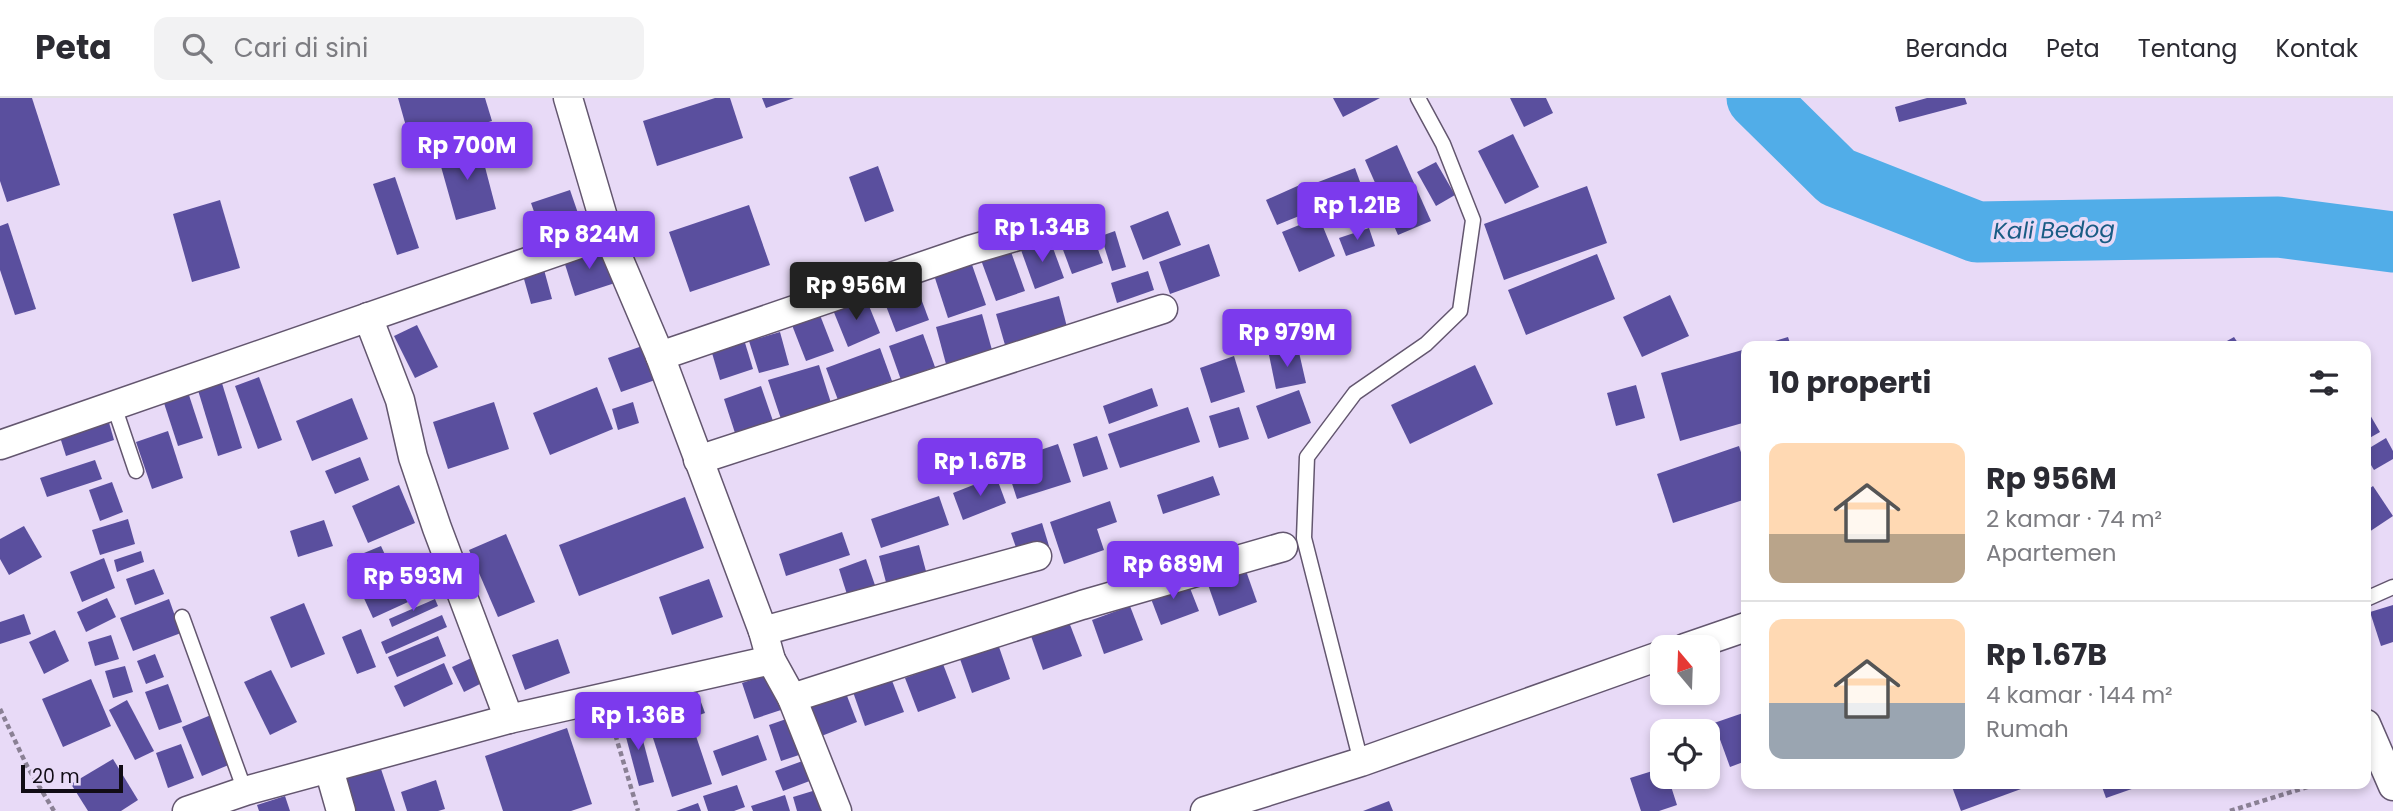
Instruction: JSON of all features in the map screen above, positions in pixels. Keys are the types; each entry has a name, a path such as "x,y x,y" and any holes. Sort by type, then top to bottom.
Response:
{"street":[{"path":"568,98 608,234 660,356 763,631 771,660 792,698 837,811"},
{"path":"660,356 970,250 1052,226"},
{"path":"0,446 608,234"},
{"path":"698,460 1163,309"},
{"path":"368,317 400,400 413,457 437,528 509,719"},
{"path":"792,698 1082,605 1283,547"},
{"path":"763,631 1037,556"},
{"path":"1720,636 1741,629"},
{"path":"1205,811 1361,762 1650,659"},
{"path":"187,811 245,791 509,719 771,660"},
{"path":"2371,735 2393,786"},
{"path":"329,769 341,811"}],"lane":[{"path":"1361,762 1304,538 1307,457 1355,393 1426,345 1460,311 1473,220 1443,144 1419,98"},
{"path":"114,406 136,471"},
{"path":"2371,597 2393,587"},
{"path":"182,617 245,791"}],"path":[{"path":"603,696 638,811"},
{"path":"0,709 27,766 54,811"},
{"path":"2230,811 2301,789"}],"building":[{"path":"0,98 32,98 60,185 7,202 0,181"},
{"path":"398,98 485,98 492,121 411,144"},
{"path":"715,98 730,98 743,138 657,166 643,121"},
{"path":"762,98 794,98 766,108"},
{"path":"1333,98 1380,98 1343,117"},
{"path":"1510,98 1546,98 1553,113 1524,127"},
{"path":"1927,98 1965,98 1967,104 1899,122 1895,107"},
{"path":"1513,134 1539,187 1505,204 1478,151"},
{"path":"479,144 496,209 456,220 438,156"},
{"path":"1397,145 1431,221 1398,235 1365,160"},
{"path":"1436,162 1455,195 1436,206 1417,172"},
{"path":"878,166 894,211 865,222 849,177"},
{"path":"1355,168 1364,193 1323,208 1313,184"},
{"path":"395,177 419,248 397,255 373,184"},
{"path":"1302,184 1314,210 1277,225 1266,200"},
{"path":"1587,186 1607,243 1504,280 1484,224"},
{"path":"570,190 581,222 542,235 531,203"},
{"path":"1368,198 1374,215 1338,228 1332,210"},
{"path":"220,200 240,268 192,282 173,214"},
{"path":"749,205 770,265 690,292 669,232"},
{"path":"1168,211 1181,245 1143,260 1130,226"},
{"path":"1319,217 1335,256 1299,272 1282,232"},
{"path":"8,223 36,309 15,315 0,270 0,226"},
{"path":"1090,228 1103,263 1072,274 1059,239"},
{"path":"1369,228 1375,246 1346,256 1339,238"},
{"path":"1115,231 1126,267 1112,271 1101,236"},
{"path":"1050,240 1064,278 1035,289 1021,250"},
{"path":"1209,244 1220,276 1170,294 1159,262"},
{"path":"603,246 615,283 575,296 563,258"},
{"path":"1010,249 1025,291 996,301 981,260"},
{"path":"1597,254 1615,299 1526,335 1508,290"},
{"path":"970,259 986,305 948,318 933,272"},
{"path":"543,266 552,299 531,304 522,272"},
{"path":"1148,271 1154,290 1117,303 1111,283"},
{"path":"916,285 929,320 896,332 883,298"},
{"path":"1670,295 1689,336 1642,357 1623,317"},
{"path":"865,296 880,333 848,347 833,310"},
{"path":"1059,296 1067,327 1005,345 996,314"},
{"path":"818,310 834,351 806,361 790,320"},
{"path":"982,314 992,350 946,364 936,327"},
{"path":"417,325 438,367 415,378 394,336"},
{"path":"780,332 789,365 759,373 749,341"},
{"path":"742,333 753,369 720,380 709,343"},
{"path":"923,334 935,367 901,380 889,346"},
{"path":"645,345 658,379 621,392 608,358"},
{"path":"880,348 892,381 838,400 826,368"},
{"path":"1298,348 1306,383 1276,389 1269,355"},
{"path":"1741,350 1741,423 1680,441 1661,373"},
{"path":"1234,356 1245,392 1211,403 1200,368"},
{"path":"819,365 831,403 781,419 768,380"},
{"path":"1475,365 1493,404 1410,444 1391,405"},
{"path":"259,377 282,440 258,449 235,386"},
{"path":"221,380 242,448 218,456 197,387"},
{"path":"1636,385 1645,418 1616,426 1607,393"},
{"path":"761,386 773,421 735,433 724,399"},
{"path":"597,387 613,429 550,455 533,413"},
{"path":"1152,388 1158,406 1109,424 1103,406"},
{"path":"187,389 203,438 178,446 162,397"},
{"path":"1299,390 1311,423 1268,439 1256,406"},
{"path":"352,398 368,439 312,461 296,421"},
{"path":"494,402 509,449 448,469 433,422"},
{"path":"633,402 639,423 618,430 612,409"},
{"path":"1188,407 1200,442 1120,468 1108,434"},
{"path":"1239,407 1249,439 1219,448 1209,416"},
{"path":"2371,417 2380,432 2371,437"},
{"path":"108,419 114,440 66,456 59,434"},
{"path":"168,431 183,478 152,489 136,442"},
{"path":"1097,436 1108,469 1083,477 1073,444"},
{"path":"2386,438 2393,451 2393,459 2374,470 2371,465 2371,447"},
{"path":"1058,444 1071,482 1017,499 1005,462"},
{"path":"1739,446 1741,501 1673,523 1657,474"},
{"path":"360,457 369,480 335,494 325,471"},
{"path":"95,460 102,479 47,497 40,478"},
{"path":"996,476 1006,503 963,520 953,493"},
{"path":"1213,476 1220,495 1163,514 1157,495"},
{"path":"112,482 123,512 100,521 89,490"},
{"path":"399,485 415,523 368,543 352,506"},
{"path":"2373,486 2393,516 2371,531"},
{"path":"939,496 949,525 881,548 871,519"},
{"path":"685,497 704,548 579,596 559,545"},
{"path":"1110,501 1117,522 1097,529 1104,550 1064,564 1050,522"},
{"path":"128,519 135,544 100,555 92,530"},
{"path":"324,520 333,546 298,557 290,531"},
{"path":"1042,523 1049,546 1019,556 1011,533"},
{"path":"24,526 42,557 9,575 0,559 0,539"},
{"path":"842,532 850,555 786,576 779,554"},
{"path":"506,534 535,602 498,617 469,550"},
{"path":"919,545 927,575 887,586 879,556"},
{"path":"381,546 387,559 353,574 347,560"},
{"path":"141,551 144,562 117,572 114,560"},
{"path":"104,558 115,588 82,602 70,572"},
{"path":"866,559 878,594 850,604 839,569"},
{"path":"438,562 449,585 419,600 408,577"},
{"path":"392,567 408,602 373,618 357,583"},
{"path":"1245,568 1257,602 1219,616 1207,582"},
{"path":"154,569 164,594 135,605 126,579"},
{"path":"1186,578 1199,611 1161,625 1148,591"},
{"path":"709,579 723,617 672,635 659,597"},
{"path":"107,598 116,617 86,632 77,612"},
{"path":"169,599 181,633 133,651 120,618"},
{"path":"435,599 438,606 392,627 389,619"},
{"path":"304,603 325,654 291,668 270,617"},
{"path":"2393,605 2393,642 2381,646 2371,612"},
{"path":"1130,606 1143,640 1104,654 1092,620"},
{"path":"24,614 31,634 0,644 0,622"},
{"path":"442,615 447,627 386,654 381,642"},
{"path":"1069,622 1082,656 1043,670 1031,636"},
{"path":"361,629 376,667 357,674 342,637"},
{"path":"55,630 69,661 44,674 29,642"},
{"path":"111,635 119,659 95,666 88,642"},
{"path":"438,636 446,656 397,677 388,657"},
{"path":"558,639 570,673 525,690 512,655"},
{"path":"998,644 1010,679 972,693 960,659"},
{"path":"155,654 164,677 146,684 137,661"},
{"path":"478,655 490,679 464,692 452,667"},
{"path":"444,663 453,684 404,707 394,686"},
{"path":"943,664 956,698 918,712 905,678"},
{"path":"125,666 133,692 113,698 105,671"},
{"path":"271,670 297,722 270,735 244,682"},
{"path":"771,673 784,709 754,719 742,683"},
{"path":"891,678 904,712 865,726 853,692"},
{"path":"91,679 111,726 63,747 42,699"},
{"path":"694,683 705,713 645,734 635,703"},
{"path":"168,684 182,722 159,730 145,692"},
{"path":"844,688 857,722 819,737 806,703"},
{"path":"127,700 154,751 135,760 109,710"},
{"path":"1741,714 1741,763 1730,767 1720,740 1720,721"},
{"path":"211,715 231,764 202,776 182,727"},
{"path":"792,717 805,753 781,761 769,725"},
{"path":"637,718 654,782 639,786 622,722"},
{"path":"692,724 712,784 672,797 653,738"},
{"path":"567,728 592,804 571,811 503,811 485,756"},
{"path":"758,735 767,760 722,776 713,751"},
{"path":"181,744 194,778 168,788 156,753"},
{"path":"113,759 138,800 121,811 88,811 71,784"},
{"path":"808,759 815,779 783,791 775,771"},
{"path":"378,760 395,811 351,811 338,773"},
{"path":"1650,772 1650,789 1672,789 1677,805 1659,811 1641,811 1630,778"},
{"path":"436,780 445,809 407,811 401,792"},
{"path":"737,785 745,807 734,811 708,811 703,796"},
{"path":"1953,789 2021,789 1961,811"},
{"path":"2103,789 2132,789 2106,798"},
{"path":"816,790 823,811 797,811 793,797"},
{"path":"785,795 790,811 753,811 751,806"},
{"path":"285,796 290,811 259,811 257,805"},
{"path":"1389,801 1393,811 1363,811"},
{"path":"698,803 701,811 676,811"}],"waterway":[{"name":"Kali Bedog","path":"1757,98 1837,177 1977,232 2278,227 2393,242"}]}
